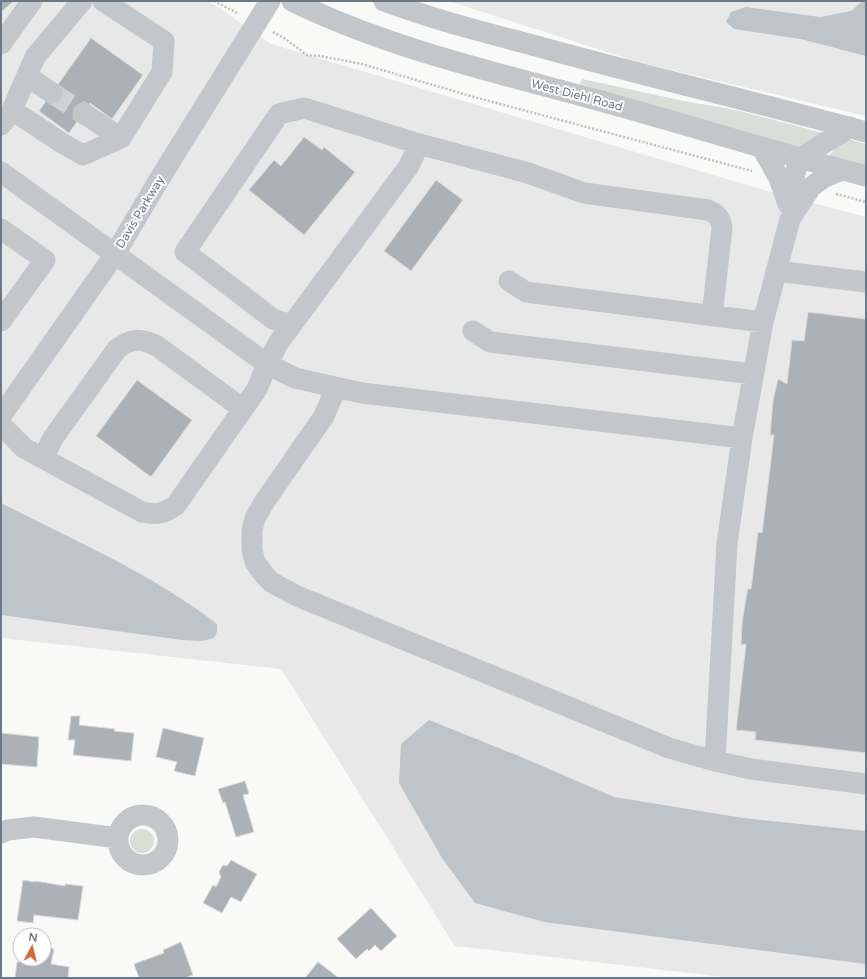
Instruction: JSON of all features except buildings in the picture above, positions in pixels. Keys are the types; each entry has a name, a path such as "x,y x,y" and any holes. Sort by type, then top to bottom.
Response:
{"street":[{"path":"1,44 32,1"},
{"path":"82,1 35,57 6,117 62,143 83,155 121,138 162,72 164,41 103,1"},
{"name":"Davis Parkway","path":"1,416 115,254 160,178 270,1"},
{"name":"West Diehl Road","path":"292,1 324,17 377,37 466,66 661,118 799,159 866,176"},
{"path":"384,1 440,20 632,72 796,112 858,130"},
{"path":"27,76 52,92"},
{"path":"291,325 273,319 185,252 279,114 304,108 420,144 528,173 584,193 708,210 715,213 721,220 722,228 712,316"},
{"path":"83,113 121,138"},
{"path":"715,761 727,544 752,374 776,271 799,159 858,130"},
{"path":"1,426 24,448 142,512 155,514 165,512 176,505 257,389 267,364 279,342 409,166 420,144"},
{"path":"762,148 779,178 789,210"},
{"path":"789,210 811,187 825,177 842,170"},
{"path":"1,172 267,364 295,378 362,393 742,438"},
{"path":"1,229 45,260 1,321"},
{"path":"776,271 866,282"},
{"path":"508,281 526,292 763,322"},
{"path":"473,331 490,342 752,374"},
{"path":"43,458 53,438 116,349 124,343 136,340 146,341 157,346 243,409"},
{"path":"336,388 324,416 265,501 255,518 251,538 252,550 255,562 271,582 297,596 669,748 751,769 866,784"},
{"path":"1,834 8,830 34,826 118,838"}],"path":[{"path":"214,1 218,3"},
{"path":"284,38 307,55 362,64 481,100 779,178"},
{"path":"811,187 866,202"}],"shaded area":[{"path":"1,1 209,1 271,44 764,190 866,217 866,978 733,978 455,946 281,669 1,638"},
{"path":"449,1 866,1 866,116 638,62"},
{"path":"863,1 866,1 866,56 801,39 734,29 726,22 731,12 746,7 820,17 851,11"},
{"path":"582,79 684,101 736,110 827,134 807,150 580,84"},
{"path":"848,139 866,144 866,166 829,156 837,146"},
{"path":"1,503 84,544 167,589 217,624 217,632 214,638 202,641 182,640 1,615"},
{"path":"429,720 519,756 614,797 743,818 866,831 866,964 544,922 475,903 442,858 399,783 401,744"},
{"path":"142,829 151,832 154,841 151,850 142,853 133,850 130,841 133,832"}],"tunnel":[{"path":"52,93 83,113"}]}
